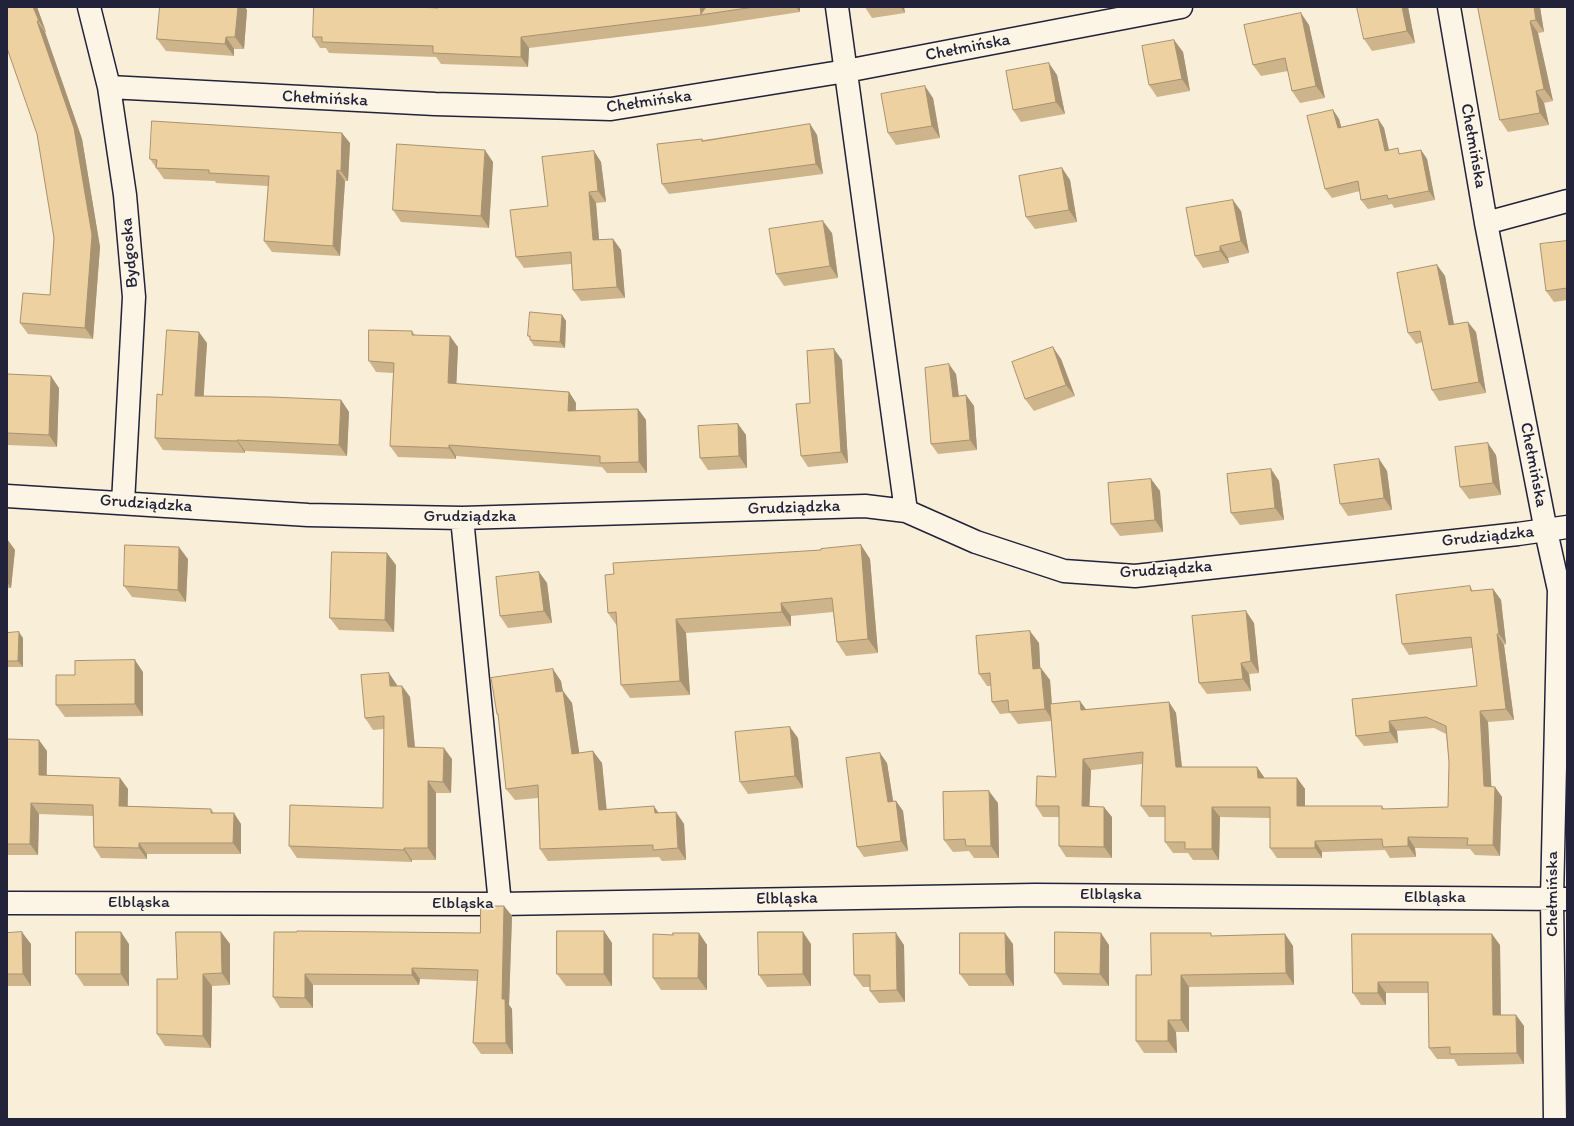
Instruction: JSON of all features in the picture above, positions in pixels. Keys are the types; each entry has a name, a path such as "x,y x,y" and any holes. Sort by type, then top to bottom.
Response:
{"street":[{"name":"Bydgoska","path":"89,7 109,88 125,195 134,297 123,503"},
{"path":"837,7 906,511"},
{"name":"Chełmińska","path":"109,88 436,104 611,109 846,71 1181,7"},
{"name":"Chełmińska","path":"1449,7 1486,223 1559,590 1559,899 1555,1119"},
{"path":"1486,223 1567,201"},
{"name":"Grudziądzka","path":"7,496 308,515 462,518 865,506 906,511 976,542 1064,571 1135,576 1567,527"},
{"path":"462,518 500,904"},
{"name":"Elbląska","path":"7,903 500,904 1035,895 1559,899"}],"building":[{"path":"7,7 33,7 74,128 92,235 85,328 20,323 23,293 50,295 54,238 37,134 7,48"},
{"path":"160,7 238,7 235,37 226,37 225,44 157,39"},
{"path":"314,7 700,7 701,14 706,7 754,7 700,15 521,37 521,57 433,53 433,46 322,42 322,37 313,37"},
{"path":"1357,7 1402,7 1407,31 1364,39"},
{"path":"1478,7 1534,7 1536,20 1530,21 1544,89 1536,91 1540,113 1500,120"},
{"path":"1301,13 1316,86 1292,91 1285,58 1253,65 1244,25"},
{"path":"1174,40 1182,79 1149,85 1142,46"},
{"path":"1049,63 1056,102 1013,110 1006,71"},
{"path":"925,86 932,126 888,133 881,94"},
{"path":"1333,110 1338,128 1378,119 1385,151 1398,148 1399,154 1421,150 1429,191 1388,199 1387,195 1361,200 1358,181 1325,189 1307,116"},
{"path":"152,121 342,133 341,171 337,170 333,246 264,241 269,176 209,173 209,170 156,168 157,160 150,159"},
{"path":"810,124 816,164 662,184 657,144 702,139 702,141"},
{"path":"397,144 485,150 481,216 393,210"},
{"path":"594,151 598,191 589,192 593,240 613,239 617,287 573,290 571,252 516,257 510,210 548,206 542,157"},
{"path":"1062,168 1069,210 1026,217 1019,176"},
{"path":"1233,200 1241,241 1220,246 1220,251 1195,256 1186,208"},
{"path":"823,221 830,266 776,274 769,229"},
{"path":"1567,241 1567,288 1546,291 1540,244"},
{"path":"1437,265 1449,325 1468,322 1479,382 1432,390 1420,331 1408,333 1397,273"},
{"path":"530,312 562,315 560,342 530,340 530,336 528,336"},
{"path":"167,330 199,332 195,396 341,400 339,445 155,438 157,394 162,395"},
{"path":"369,330 412,331 412,335 450,336 448,383 569,392 568,411 638,409 639,462 600,463 600,456 449,445 449,448 390,446 394,363 369,361"},
{"path":"1053,347 1066,385 1025,399 1012,362"},
{"path":"834,349 841,452 801,456 796,404 810,403 807,351"},
{"path":"949,364 953,397 966,395 970,440 931,444 925,368"},
{"path":"7,374 51,376 49,435 7,433"},
{"path":"738,424 739,456 700,458 698,426"},
{"path":"1488,443 1493,483 1460,487 1455,447"},
{"path":"1379,459 1384,498 1340,504 1334,465"},
{"path":"1271,469 1275,508 1231,513 1227,474"},
{"path":"1151,479 1155,520 1111,524 1108,483"},
{"path":"125,545 179,547 178,590 124,586"},
{"path":"861,545 868,639 837,642 832,598 781,603 782,612 676,619 680,681 621,685 616,612 608,613 605,575 614,574 613,563 821,550"},
{"path":"332,552 387,553 385,620 330,618"},
{"path":"539,572 544,611 500,616 496,577"},
{"path":"1470,586 1471,591 1493,589 1506,709 1480,711 1484,786 1495,787 1493,845 1467,845 1468,838 1408,837 1408,846 1383,847 1382,839 1315,841 1315,848 1270,848 1270,807 1212,807 1212,849 1185,849 1185,842 1165,842 1165,806 1141,806 1143,752 1083,759 1082,806 1104,807 1104,847 1059,846 1059,806 1036,806 1037,776 1056,777 1050,704 1080,701 1081,710 1169,702 1176,767 1257,767 1258,778 1297,778 1297,806 1382,806 1382,809 1448,807 1449,762 1446,726 1426,717 1389,721 1390,732 1356,736 1352,699 1477,686 1471,637 1402,644 1396,595"},
{"path":"1246,611 1251,661 1241,663 1243,679 1199,683 1192,616"},
{"path":"1030,631 1033,669 1041,668 1045,709 1009,712 1008,700 992,702 990,673 979,674 976,636"},
{"path":"19,632 18,661 7,661 7,633"},
{"path":"135,660 135,704 56,705 56,675 75,675 75,661"},
{"path":"553,669 556,692 563,691 572,754 593,751 599,810 654,806 655,813 676,812 678,848 653,850 653,845 540,849 538,785 506,789 498,714 491,678"},
{"path":"389,673 390,686 402,686 408,747 444,748 443,782 428,781 428,848 404,848 404,850 289,846 290,805 383,808 384,716 365,718 361,675"},
{"path":"790,727 795,776 740,782 735,732"},
{"path":"7,739 39,740 39,775 120,778 119,806 211,809 211,813 234,813 233,843 139,843 139,848 94,847 93,805 31,803 30,844 7,844"},
{"path":"880,753 888,802 896,801 901,841 857,847 846,758"},
{"path":"989,791 991,846 966,846 965,839 944,840 943,792"},
{"path":"481,906 504,906 502,999 505,999 506,1043 473,1043 478,970 412,968 412,975 305,974 305,998 273,997 274,932 480,933"},
{"path":"557,931 604,931 604,974 557,974"},
{"path":"22,932 23,974 7,974 7,933"},
{"path":"76,932 121,932 121,974 76,974"},
{"path":"176,932 221,932 222,973 203,974 203,1036 157,1034 157,979 177,979"},
{"path":"758,932 803,932 803,974 759,975"},
{"path":"1055,932 1101,933 1100,974 1055,973"},
{"path":"673,933 699,933 698,978 653,978 653,934 673,935"},
{"path":"896,933 897,990 870,991 870,975 854,975 853,934"},
{"path":"960,933 1005,933 1006,974 960,974"},
{"path":"1151,933 1211,933 1211,936 1285,934 1286,973 1181,975 1181,1020 1168,1020 1168,1041 1136,1041 1136,975 1151,975"},
{"path":"1352,934 1492,934 1493,1015 1516,1015 1517,1053 1450,1054 1450,1047 1429,1048 1428,982 1378,982 1378,993 1353,993"}]}
